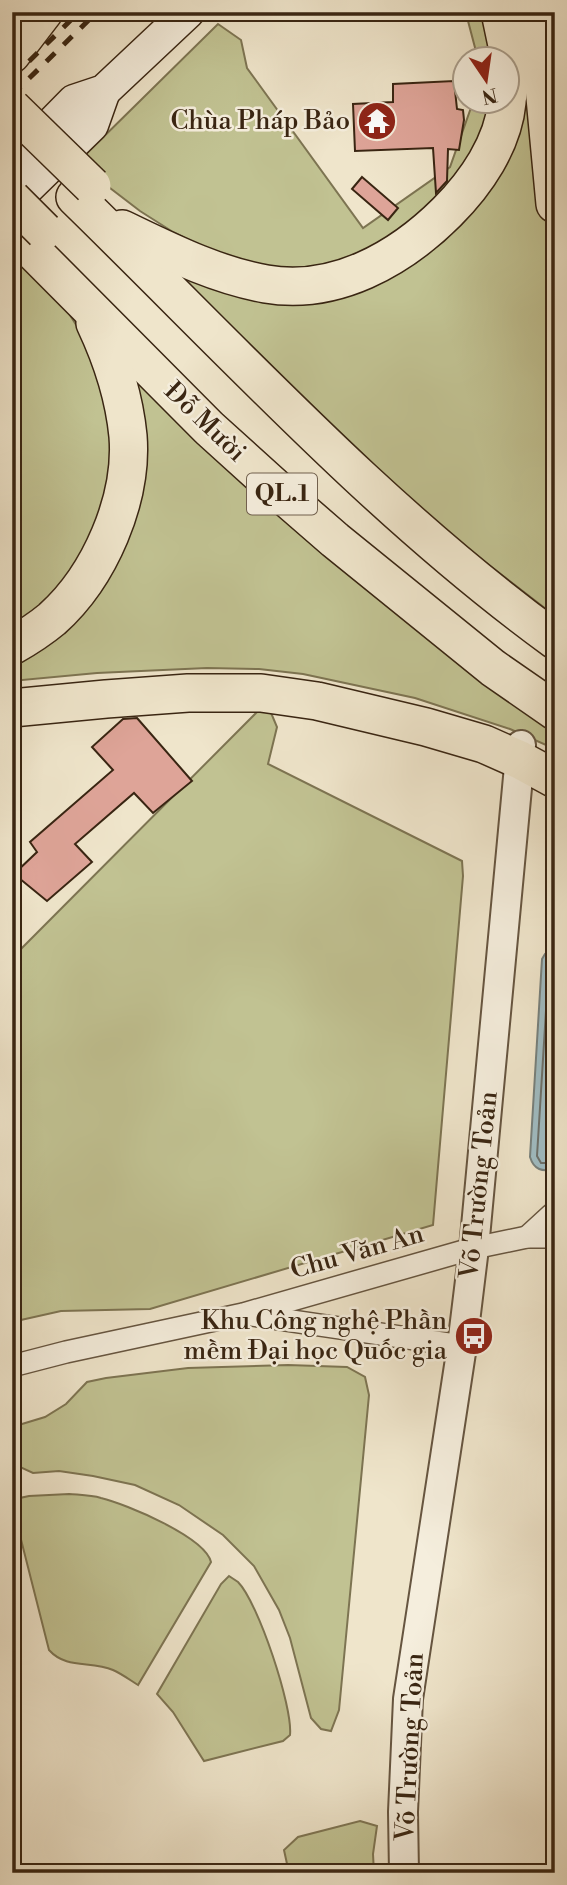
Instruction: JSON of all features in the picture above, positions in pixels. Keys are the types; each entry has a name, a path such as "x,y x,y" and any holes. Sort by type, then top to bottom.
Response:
{"highway":[{"path":"500,12 507,46"},
{"path":"537,12 555,204"},
{"path":"550,12 555,62"},
{"name":"QL.1","path":"12,108 87,200 148,242 210,269 240,278 269,284 296,285 321,283 350,276 378,265 407,248 430,229 471,185 498,137 503,116"},
{"name":"QL.1","path":"12,135 87,200 347,466 425,536 555,640"},
{"name":"QL.1","path":"12,201 37,240 87,304 107,348 118,381 128,437 128,460 119,511 110,535 85,581 52,618 12,646"},
{"name":"Đỗ Mười","path":"37,240 298,484 410,583 555,697"},
{"name":"Đỗ Mười","path":"87,304 209,428 282,494 493,668 555,711"},
{"path":"12,694 183,680 262,681 372,698 478,728 532,755 555,779"},
{"path":"12,708 188,693 261,693 317,701 532,755"}],"main road":[{"path":"12,55 46,12"},
{"path":"12,164 75,101 104,91 188,12"},
{"path":"12,201 92,125 104,91"}],"street":[{"name":"Võ Trường Toản","path":"404,1873 403,1812 408,1699 462,1346 532,755"},
{"name":"Chu Văn An","path":"527,1237 555,1214"},
{"name":"Chu Văn An","path":"12,1366 243,1314 474,1248 527,1237 555,1237"},
{"name":"Chu Văn An","path":"243,1314 462,1346"}],"green space":[{"path":"387,12 483,12 490,46 475,46 468,21"},
{"path":"512,12 528,12 554,301 555,616 411,502 161,259 304,294 478,195 493,116 522,116 522,46 506,46"},
{"path":"218,24 241,40 247,68 363,228 450,167 468,116 487,116 474,155 442,198 379,247 326,265 265,267 203,247 140,211 80,160"},
{"path":"12,244 53,288 95,355 114,448 105,512 66,585 12,628"},
{"path":"128,359 555,727 555,749 510,729 415,698 303,674 259,669 207,668 97,673 12,681 12,659 98,585"},
{"path":"269,708 277,727 268,764 462,861 463,876 433,1225 150,1309 61,1311 12,1322 12,958 258,711"},
{"path":"288,1365 347,1367 365,1377 369,1395 339,1710 331,1731 321,1729 311,1718 290,1638 279,1610 254,1566 223,1535 179,1505 135,1485 59,1471 33,1473 14,1461 12,1454 12,1427 45,1417 66,1404 87,1382 188,1368"},
{"path":"69,1494 101,1498 145,1514 195,1542 206,1552 211,1562 138,1685 113,1670 64,1660 49,1650 13,1508 20,1498"},
{"path":"229,1576 238,1582 246,1593 264,1632 286,1702 290,1735 283,1741 204,1761 173,1712 157,1694 221,1584"},
{"path":"360,1821 377,1826 373,1854 374,1873 289,1873 284,1850 298,1837"}],"water":[{"path":"551,950 555,950 555,1169 546,1170 536,1167 530,1157 542,959"}],"building":[{"path":"452,81 452,116 464,116 464,120 459,150 448,149 447,181 436,193 433,148 355,151 353,104 393,102 393,84"},
{"path":"362,177 398,208 388,220 352,189"},
{"path":"137,718 192,781 153,813 134,793 75,844 92,862 47,901 14,874 37,852 30,842 113,770 92,747 123,719"}],"railway":[{"path":"12,78 79,12"},
{"path":"12,95 97,12"}],"place":[{"name":"Chùa Pháp Bảo","path":"377,121"},
{"name":"Khu Công nghệ Phần mềm Đại học Quốc gia","path":"474,1336"}]}
